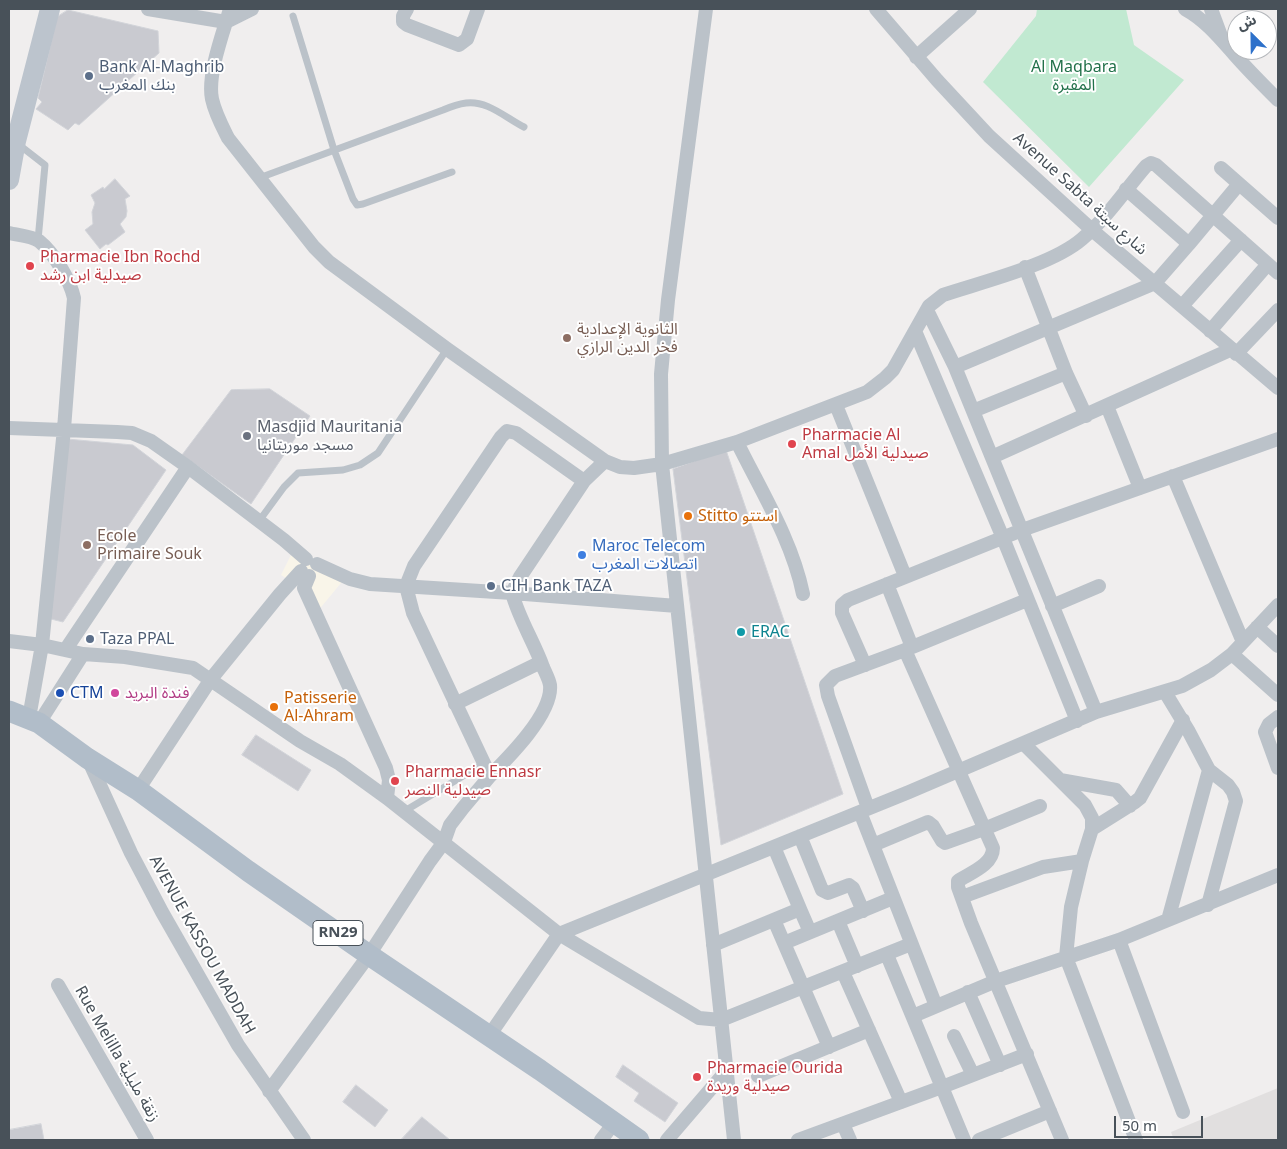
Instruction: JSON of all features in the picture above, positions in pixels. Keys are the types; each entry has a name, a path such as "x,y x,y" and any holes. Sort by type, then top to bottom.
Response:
{"main road":[{"name":"RN29","path":"9,711 34,721 87,758 138,790 248,871 639,1140"}],"street":[{"path":"9,180 16,141 50,9"},
{"path":"148,9 228,15 252,9"},
{"path":"406,9 403,22 407,25 459,45 467,40 478,9"},
{"path":"706,9 662,355 662,464 734,1140"},
{"name":"Avenue Sabta شارع سبتة","path":"876,9 916,57 989,136 1092,230 1210,331 1276,381"},
{"path":"916,57 970,9"},
{"path":"1186,9 1196,15 1222,39 1244,66 1278,100"},
{"path":"1210,9 1222,39"},
{"path":"228,15 212,77 212,98 218,119 228,138 314,247 329,262 447,349 604,461 620,467 634,468 662,464 737,442 867,392 886,378 893,370 933,302 943,295 1025,267 1072,246 1092,230 1146,166 1153,164 1273,269 1210,331"},
{"path":"1221,168 1278,218"},
{"path":"955,367 1155,283 1239,184"},
{"path":"1126,189 1189,244"},
{"path":"9,233 38,240 71,284 74,298 64,430 34,721"},
{"path":"1182,306 1241,240"},
{"path":"1025,267 1066,373 1086,416"},
{"path":"927,310 955,367 1096,712"},
{"path":"992,457 1234,351 1278,310"},
{"path":"915,331 1077,721"},
{"path":"973,411 1066,373"},
{"path":"836,405 905,576"},
{"path":"1107,406 1140,488"},
{"path":"9,428 132,434 151,441 259,521 308,567 350,579 370,584 677,606"},
{"path":"490,776 413,613 406,586 414,566 439,526 501,437 508,431 516,433 584,482"},
{"path":"865,665 842,613 842,605 848,600 1022,530 1278,439"},
{"path":"737,442 787,542 800,575 804,594"},
{"path":"269,1091 369,955 430,860 444,842 450,825 521,742 544,711 550,685 516,607 512,593 520,577 584,482 604,461"},
{"path":"66,649 188,467"},
{"path":"1173,476 1243,642"},
{"path":"138,790 211,679 280,594 308,567"},
{"path":"308,567 304,588 386,768 389,780 387,798"},
{"path":"886,584 909,649 958,771 992,848 992,853 978,870 958,881 958,886 1062,1140"},
{"path":"1052,606 1099,586"},
{"path":"936,1006 873,846 826,685 834,676 909,649 1027,600"},
{"path":"488,1036 560,934 1024,744 1096,712 1165,692 1195,680 1232,654 1278,605"},
{"path":"1258,628 1278,646"},
{"path":"9,641 66,649 83,654 125,657 193,668 300,741 340,764 387,798 560,934 693,1015 705,1020 721,1020 912,944"},
{"path":"34,721 83,654"},
{"path":"1232,654 1278,695"},
{"path":"456,704 541,662"},
{"path":"1165,692 1209,770 1228,785 1236,801 1208,905"},
{"path":"1278,717 1269,724 1265,732 1278,768"},
{"path":"1092,829 1140,798 1182,720"},
{"path":"1024,744 1085,805 1092,818 1092,829 1082,861 1072,907 1066,957 1136,1140"},
{"name":"AVENUE KASSOU MADDAH","path":"87,758 131,853 162,912 238,1045 304,1140"},
{"path":"1168,920 1209,770"},
{"path":"1060,780 1116,790 1130,806"},
{"path":"873,846 928,822 933,826 943,842 984,829 1040,806"},
{"path":"800,836 822,890 828,893 849,885 853,888 863,911"},
{"path":"774,847 810,932"},
{"path":"962,897 1043,868 1082,861"},
{"path":"913,1016 996,981 1119,940 1208,905 1278,874"},
{"path":"784,943 893,898"},
{"path":"713,945 800,909"},
{"path":"774,920 829,1046"},
{"path":"838,921 858,966"},
{"path":"1119,940 1183,1112"},
{"path":"887,954 964,1140"},
{"path":"842,972 901,1102"},
{"name":"Rue Melilla زنقة مليلية","path":"58,985 147,1140"},
{"path":"968,992 1000,1065"},
{"path":"758,1076 869,1030"},
{"path":"954,1036 973,1075"},
{"path":"798,1140 817,1137 843,1124 1027,1054"},
{"path":"667,1140 727,1070"},
{"path":"979,1140 1050,1112"},
{"path":"601,1140 614,1123"},
{"path":"843,1124 850,1140"}],"lane":[{"path":"293,16 334,150 357,205 452,172"},
{"path":"259,178 466,103 479,103 524,127"},
{"path":"16,141 45,165 38,240"},
{"path":"259,521 284,487 298,473 343,470 360,465 378,453 447,349"},
{"path":"403,812 483,764"}],"shaded area":[{"path":"294,549 346,577 317,612 309,592 281,575"},
{"path":"1278,1088 1278,1140 1174,1140 1171,1132"}],"green space":[{"name":"Al Maqbara المقبرة","path":"1037,9 1126,9 1134,45 1184,80 1089,187 983,82 1036,16"}],"building":[{"name":"Bank Al-Maghrib بنك المغرب","path":"68,10 158,31 159,53 79,125 75,123 68,130 36,109 42,102 38,98 57,17"},
{"path":"115,179 130,196 125,199 126,217 120,224 125,232 100,249 85,230 93,224 92,212 95,203 91,195 103,187 104,189"},
{"name":"Masdjid Mauritania مسجد موريتانيا","path":"270,389 310,416 251,504 182,455 231,390"},
{"name":"Ecole Primaire Souk","path":"67,439 133,445 166,470 63,622 51,619"},
{"name":"ERAC","path":"726,450 843,794 721,845 673,469"},
{"path":"256,735 311,770 298,791 242,755"},
{"path":"623,1065 678,1103 665,1122 634,1101 639,1093 616,1077"},
{"path":"356,1085 388,1110 375,1127 343,1102"},
{"path":"422,1117 450,1140 401,1140"},
{"path":"41,1124 44,1140 9,1140 9,1130"}],"place":[{"name":"Bank Al-Maghrib بنك المغرب","path":"89,76"},
{"name":"Pharmacie Ibn Rochd صيدلية ابن رشد","path":"30,266"},
{"name":"الثانوية الإعدادية فخر الدين الرازي","path":"567,338"},
{"name":"Masdjid Mauritania مسجد موريتانيا","path":"247,436"},
{"name":"Pharmacie Al Amal صيدلية الأمل","path":"792,444"},
{"name":"Stitto استتو","path":"688,516"},
{"name":"Ecole Primaire Souk","path":"87,545"},
{"name":"Maroc Telecom اتصالات المغرب","path":"582,555"},
{"name":"CIH Bank TAZA","path":"491,586"},
{"name":"ERAC","path":"741,632"},
{"name":"Taza PPAL","path":"90,639"},
{"name":"CTM","path":"60,693"},
{"name":"فندة البريد","path":"115,693"},
{"name":"Patisserie Al-Ahram","path":"274,707"},
{"name":"Pharmacie Ennasr صيدلية النصر","path":"395,781"},
{"name":"Pharmacie Ourida صيدلية وريدة","path":"697,1077"}]}
